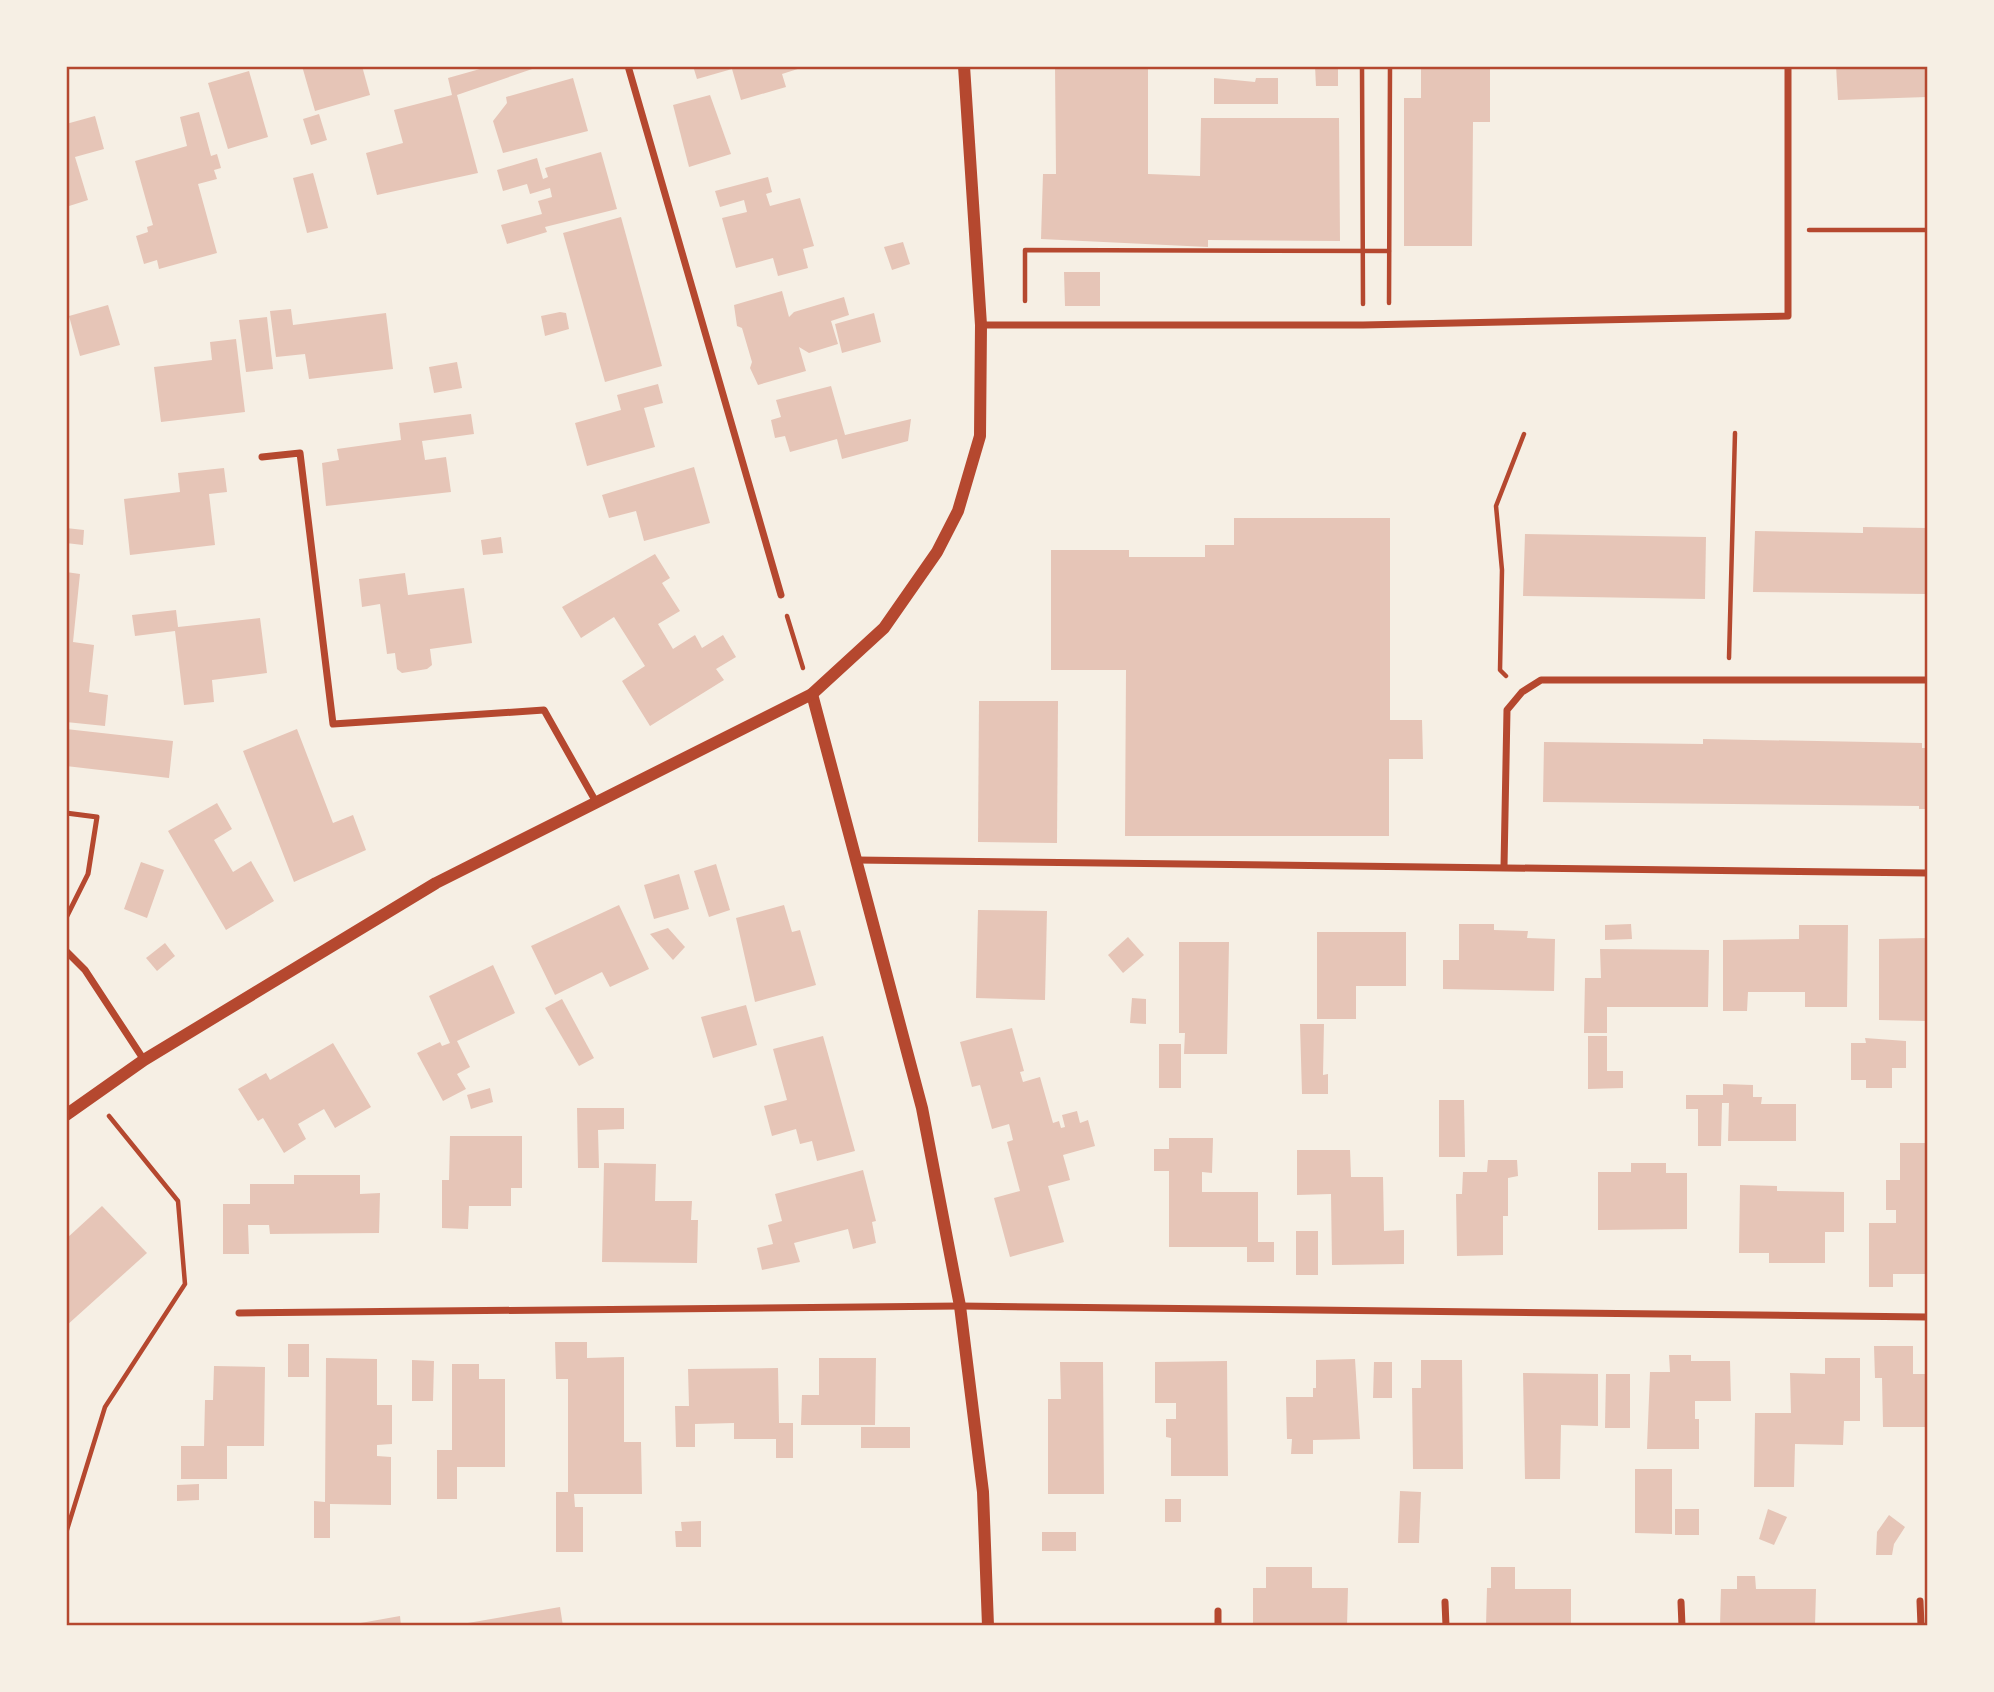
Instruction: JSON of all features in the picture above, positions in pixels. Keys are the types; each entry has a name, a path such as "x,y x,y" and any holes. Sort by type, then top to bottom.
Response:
{"street":[{"path":"628,66 781,595"},
{"path":"66,1115 144,1060 436,883 812,694 884,628 937,552 958,510 979,436 981,325 964,66"},
{"path":"981,325 1363,326 1788,316 1788,66"},
{"path":"262,457 300,453 333,724 544,710 596,802"},
{"path":"1504,867 1507,710 1522,692 1541,680 1927,680"},
{"path":"812,694 922,1108 960,1306 983,1492 988,1626"},
{"path":"856,860 1927,873"},
{"path":"66,951 85,970 144,1060"},
{"path":"239,1312 960,1306 1927,1317"},
{"path":"1920,1601 1921,1626"},
{"path":"1445,1602 1446,1626"},
{"path":"1681,1602 1682,1626"},
{"path":"1218,1611 1218,1626"}],"lane":[{"path":"66,813 97,817 88,874 66,918"}],"path":[{"path":"1362,66 1363,326"},
{"path":"1389,325 1390,66"},
{"path":"1788,230 1927,230"},
{"path":"1025,327 1025,250 1389,251"},
{"path":"1728,680 1735,433"},
{"path":"1522,692 1500,670 1502,570 1496,506 1524,434"},
{"path":"781,595 812,694"},
{"path":"66,1533 105,1407 185,1284 178,1201 93,1096"}],"building":[{"path":"302,66 362,66 370,95 315,111"},
{"path":"479,66 538,67 457,95 478,173 377,195 366,153 403,143 394,110 452,95 448,78 480,69"},
{"path":"693,66 804,67 782,74 786,87 741,100 732,69 697,79"},
{"path":"1055,66 1148,66 1148,174 1200,176 1201,118 1339,118 1340,241 1208,240 1208,247 1041,239 1043,174 1056,174"},
{"path":"1315,66 1338,66 1338,86 1316,86"},
{"path":"1421,66 1490,66 1490,122 1473,122 1472,246 1404,246 1404,98 1421,98"},
{"path":"1836,66 1927,66 1927,97 1838,100"},
{"path":"249,71 268,137 228,149 208,83"},
{"path":"573,78 588,131 503,153 493,121 507,103 506,97"},
{"path":"1214,78 1255,82 1256,78 1278,78 1278,104 1214,104"},
{"path":"710,95 731,154 689,167 673,105"},
{"path":"199,112 211,156 217,154 221,168 214,170 217,179 198,184 217,253 159,269 157,260 144,264 136,236 148,232 147,227 153,225 135,161 187,146 180,117"},
{"path":"319,114 327,140 311,145 303,119"},
{"path":"95,116 104,149 75,157 88,200 66,207 66,124"},
{"path":"601,152 617,209 545,227 547,232 507,244 501,225 542,214 538,201 552,197 550,188 530,194 527,184 503,191 497,170 537,158 543,179 548,177 545,168"},
{"path":"313,173 328,228 307,233 293,178"},
{"path":"768,177 772,192 766,194 770,206 800,198 814,246 803,249 808,268 778,276 773,258 736,268 722,218 747,212 744,200 720,207 715,191"},
{"path":"621,217 662,366 605,382 563,233"},
{"path":"903,242 910,264 892,270 884,247"},
{"path":"1064,272 1100,272 1100,306 1065,306"},
{"path":"782,291 789,317 794,312 844,297 849,315 831,321 838,344 809,353 799,347 806,371 758,385 750,368 752,362 742,328 737,326 734,305"},
{"path":"108,305 120,345 80,356 69,316"},
{"path":"291,309 293,325 386,313 393,369 309,379 305,354 276,357 270,311"},
{"path":"566,313 569,329 545,336 541,316"},
{"path":"874,313 881,342 842,353 835,324"},
{"path":"267,317 273,369 246,372 239,320"},
{"path":"236,339 245,412 161,422 154,367 212,360 210,342"},
{"path":"457,362 462,388 434,393 429,367"},
{"path":"658,384 663,403 644,408 655,447 587,466 575,423 621,410 617,395"},
{"path":"831,386 845,435 911,419 908,441 842,459 837,439 790,452 785,436 775,438 771,420 781,417 776,400"},
{"path":"471,414 474,434 422,441 425,460 446,457 451,492 326,506 322,463 339,460 337,449 401,440 399,423"},
{"path":"694,467 710,523 644,541 636,511 609,518 602,495"},
{"path":"224,468 227,492 209,494 215,545 130,555 124,499 180,492 178,473"},
{"path":"1234,518 1390,518 1390,720 1422,720 1423,759 1389,759 1389,836 1125,836 1126,670 1051,670 1051,550 1129,550 1129,557 1205,557 1205,545 1234,545"},
{"path":"1863,527 1927,528 1927,594 1753,592 1755,531 1863,533"},
{"path":"66,528 84,530 83,545 66,543"},
{"path":"1525,534 1706,537 1705,599 1523,596"},
{"path":"501,537 503,553 483,555 481,540"},
{"path":"655,554 670,578 662,583 680,611 658,624 673,649 695,635 702,648 723,635 736,657 716,669 724,680 650,726 622,681 645,666 614,617 581,638 562,607"},
{"path":"66,572 80,574 73,642 94,645 89,692 108,695 105,726 66,722"},
{"path":"405,573 408,595 464,588 472,643 430,649 432,665 427,669 402,673 397,669 395,653 387,654 380,604 362,607 359,579"},
{"path":"176,610 178,627 260,618 267,673 212,680 214,702 184,705 175,631 135,636 132,615"},
{"path":"979,701 1058,701 1057,843 978,842"},
{"path":"66,729 173,741 169,778 66,766"},
{"path":"297,729 333,823 353,815 366,850 294,882 243,751"},
{"path":"1703,739 1922,743 1922,748 1927,748 1927,809 1919,809 1919,806 1543,802 1544,742 1703,744"},
{"path":"217,803 232,829 214,840 233,872 251,861 274,901 226,930 168,831"},
{"path":"141,862 164,870 147,918 124,909"},
{"path":"716,864 730,910 709,917 694,871"},
{"path":"679,874 689,909 654,919 644,885"},
{"path":"619,905 649,969 610,987 602,972 555,995 531,946"},
{"path":"784,905 792,932 800,930 816,985 755,1002 736,918"},
{"path":"978,910 1047,911 1045,1000 976,998"},
{"path":"1459,924 1494,924 1494,930 1528,931 1527,938 1555,939 1554,991 1443,989 1443,960 1459,960"},
{"path":"1631,924 1632,939 1605,940 1605,925"},
{"path":"1799,925 1848,925 1847,1007 1805,1007 1805,992 1748,992 1747,1011 1723,1011 1723,940 1799,939"},
{"path":"668,928 685,947 673,960 650,934"},
{"path":"1317,932 1406,932 1406,986 1356,986 1356,1019 1317,1019"},
{"path":"1128,937 1144,955 1123,973 1108,955"},
{"path":"1927,938 1927,1021 1879,1020 1879,939"},
{"path":"1179,942 1229,942 1227,1054 1184,1054 1185,1033 1179,1033"},
{"path":"165,943 175,956 157,971 146,958"},
{"path":"1600,949 1709,950 1708,1007 1607,1007 1607,1033 1584,1033 1585,978 1601,978"},
{"path":"493,965 515,1013 457,1041 470,1067 457,1074 466,1089 443,1101 417,1053 440,1042 442,1046 450,1043 429,996"},
{"path":"1132,998 1146,999 1146,1024 1130,1023"},
{"path":"562,999 594,1058 579,1066 545,1008"},
{"path":"746,1005 757,1045 713,1058 701,1017"},
{"path":"1300,1024 1324,1024 1323,1075 1328,1074 1328,1094 1302,1094"},
{"path":"1012,1028 1024,1071 1020,1072 1023,1082 1040,1077 1053,1123 1059,1121 1061,1128 1065,1127 1062,1115 1077,1111 1080,1123 1088,1120 1095,1146 1063,1155 1070,1180 1048,1186 1064,1242 1010,1257 994,1198 1020,1191 1007,1142 1013,1140 1009,1124 992,1129 980,1085 972,1087 960,1042"},
{"path":"823,1036 855,1151 817,1161 812,1141 800,1144 796,1129 772,1136 764,1106 787,1100 773,1049"},
{"path":"1588,1036 1607,1036 1607,1071 1623,1071 1623,1088 1588,1089"},
{"path":"1865,1038 1906,1041 1906,1068 1892,1068 1892,1088 1866,1088 1866,1080 1851,1080 1851,1043 1866,1043"},
{"path":"333,1043 371,1107 335,1128 324,1109 298,1124 306,1139 284,1153 263,1118 258,1121 238,1089 266,1073 270,1080"},
{"path":"1159,1044 1181,1044 1181,1088 1159,1088"},
{"path":"1723,1084 1753,1085 1753,1097 1762,1097 1761,1104 1796,1104 1796,1141 1728,1141 1729,1103 1722,1103 1721,1146 1698,1146 1698,1109 1686,1109 1686,1095 1723,1095"},
{"path":"490,1088 493,1102 471,1109 467,1095"},
{"path":"1439,1100 1464,1100 1465,1157 1439,1157"},
{"path":"577,1108 624,1108 624,1129 598,1130 599,1168 578,1168"},
{"path":"450,1136 522,1136 522,1188 511,1188 511,1206 469,1206 468,1229 442,1228 442,1180 449,1180"},
{"path":"1169,1138 1213,1138 1212,1173 1202,1172 1202,1192 1258,1192 1258,1242 1274,1242 1274,1262 1247,1262 1247,1247 1169,1247 1169,1171 1154,1171 1154,1149 1169,1149"},
{"path":"1900,1143 1927,1143 1927,1274 1893,1274 1893,1287 1869,1287 1869,1223 1896,1223 1896,1210 1886,1210 1886,1180 1900,1180"},
{"path":"1297,1150 1350,1150 1351,1177 1383,1177 1384,1231 1404,1230 1404,1264 1332,1265 1331,1194 1297,1195"},
{"path":"1488,1160 1517,1160 1518,1176 1508,1178 1508,1216 1503,1216 1503,1255 1457,1256 1456,1194 1462,1194 1463,1172 1487,1172"},
{"path":"604,1163 656,1164 655,1201 692,1201 691,1220 698,1220 697,1263 602,1262"},
{"path":"1631,1163 1666,1163 1666,1173 1687,1173 1687,1229 1598,1230 1598,1172 1631,1172"},
{"path":"863,1170 876,1221 872,1222 876,1243 853,1249 848,1229 794,1243 800,1262 762,1270 757,1248 773,1244 768,1225 782,1221 775,1194"},
{"path":"294,1175 360,1175 360,1194 380,1193 379,1233 270,1234 269,1225 248,1225 249,1254 223,1254 223,1204 250,1204 250,1184 294,1184"},
{"path":"1740,1185 1777,1186 1777,1191 1844,1192 1844,1232 1825,1232 1825,1263 1769,1263 1769,1253 1739,1253"},
{"path":"102,1206 147,1253 66,1326 66,1239"},
{"path":"1296,1231 1318,1231 1318,1275 1296,1275"},
{"path":"555,1342 587,1342 587,1358 624,1357 624,1442 641,1442 642,1494 574,1494 575,1507 583,1507 583,1552 556,1552 556,1492 568,1492 568,1379 556,1379"},
{"path":"288,1344 309,1344 309,1377 288,1377"},
{"path":"1874,1346 1913,1346 1913,1374 1927,1374 1927,1427 1883,1427 1882,1378 1875,1378"},
{"path":"1669,1355 1691,1355 1691,1361 1730,1361 1731,1401 1695,1401 1695,1419 1699,1419 1699,1449 1647,1449 1650,1372 1670,1372"},
{"path":"326,1358 377,1359 377,1405 392,1405 392,1444 377,1445 377,1456 391,1457 391,1505 330,1504 330,1538 314,1538 314,1501 325,1502"},
{"path":"819,1358 876,1358 875,1425 801,1425 802,1395 819,1395"},
{"path":"1825,1358 1860,1358 1860,1421 1844,1421 1843,1445 1795,1444 1794,1487 1754,1487 1755,1413 1791,1413 1790,1373 1825,1374"},
{"path":"1355,1359 1360,1439 1313,1440 1313,1454 1291,1454 1292,1439 1287,1439 1286,1397 1313,1397 1313,1388 1316,1388 1316,1360"},
{"path":"412,1360 434,1361 433,1401 412,1401"},
{"path":"1421,1360 1462,1360 1463,1469 1413,1469 1412,1388 1421,1388"},
{"path":"1227,1361 1228,1476 1171,1476 1171,1438 1166,1437 1166,1419 1176,1419 1176,1403 1155,1403 1155,1362"},
{"path":"1060,1362 1103,1362 1104,1494 1048,1494 1048,1399 1061,1399"},
{"path":"1374,1362 1392,1362 1392,1398 1373,1398"},
{"path":"452,1364 479,1364 479,1379 505,1379 505,1467 457,1467 457,1499 437,1499 437,1450 452,1450"},
{"path":"214,1366 265,1367 264,1446 227,1446 227,1479 181,1479 181,1446 204,1446 205,1400 213,1400"},
{"path":"778,1368 779,1423 793,1423 793,1458 776,1458 776,1439 734,1439 734,1423 695,1424 695,1447 676,1447 675,1406 689,1406 688,1369"},
{"path":"1523,1373 1598,1374 1598,1426 1561,1425 1560,1479 1525,1479"},
{"path":"1606,1374 1630,1374 1630,1428 1605,1428"},
{"path":"861,1427 910,1427 910,1448 861,1448"},
{"path":"1635,1469 1672,1469 1672,1534 1635,1533"},
{"path":"199,1484 199,1500 177,1501 177,1485"},
{"path":"1400,1491 1421,1492 1419,1543 1398,1543"},
{"path":"1165,1499 1181,1499 1181,1522 1165,1522"},
{"path":"1675,1509 1699,1509 1699,1535 1675,1535"},
{"path":"1768,1509 1787,1517 1774,1545 1759,1539"},
{"path":"1889,1515 1905,1527 1894,1544 1892,1555 1876,1555 1877,1532"},
{"path":"701,1521 701,1547 676,1547 675,1531 682,1531 681,1522"},
{"path":"1042,1532 1076,1532 1076,1551 1042,1551"},
{"path":"1266,1567 1312,1567 1312,1588 1348,1588 1347,1626 1253,1626 1253,1588 1266,1588"},
{"path":"1491,1567 1515,1567 1515,1589 1571,1589 1571,1626 1486,1626 1487,1588 1491,1588"},
{"path":"1737,1576 1755,1576 1756,1589 1816,1589 1815,1626 1720,1626 1721,1589 1737,1589"},
{"path":"560,1607 563,1626 462,1626 462,1624"},
{"path":"400,1616 401,1626 355,1626 355,1624"}]}
